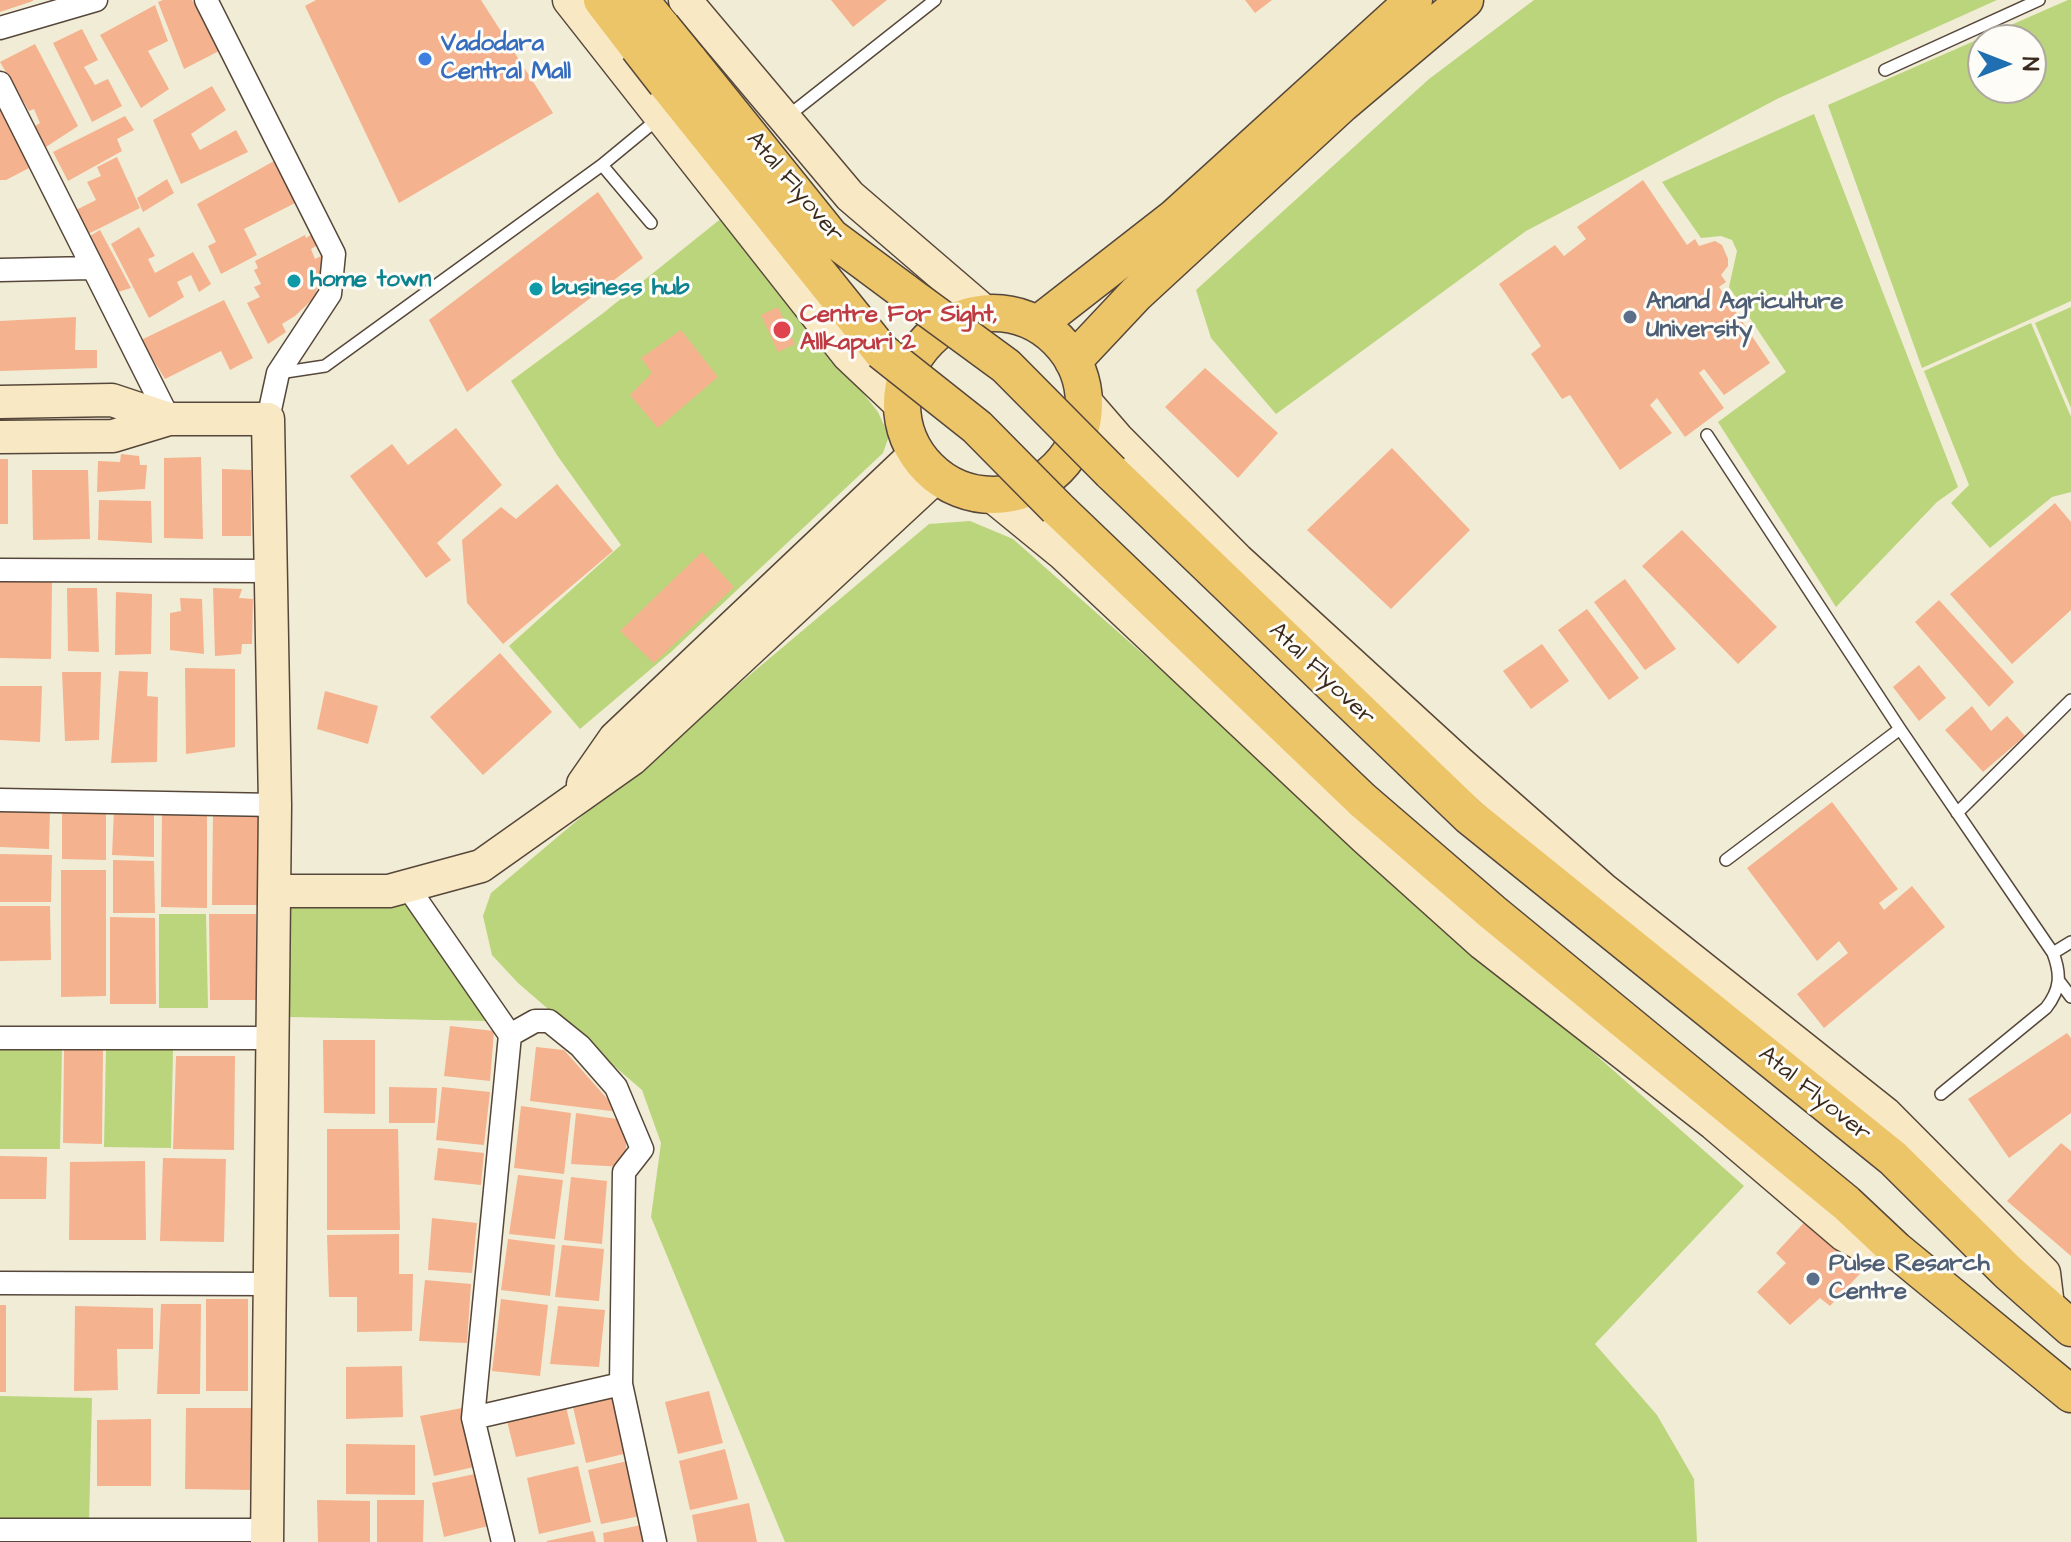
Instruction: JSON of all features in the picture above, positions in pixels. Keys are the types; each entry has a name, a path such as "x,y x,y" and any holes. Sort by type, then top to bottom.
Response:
{"main road":[{"name":"Atal Flyover","path":"602,0 881,351 977,427 1057,508 1362,800 2071,1394"},
{"name":"Atal Flyover","path":"640,0 831,237 1006,366 1174,534 1469,816 1893,1158 2008,1272 2059,1317"},
{"path":"1073,361 1333,92 1414,0"},
{"path":"1038,324 1333,92 1465,0"},
{"path":"985,312 1016,314 1038,324 1065,346 1079,372 1085,401 1081,431 1068,457 1047,478 1021,492 992,496 962,490 926,465 904,424 902,393 911,363 929,338 955,320 985,312"}],"street":[{"path":"0,28 96,0"},
{"path":"0,1530 267,1536 275,805 268,419 278,373 330,294 334,254 206,0"},
{"path":"569,0 848,355 903,407"},
{"path":"635,87 691,7 850,196 985,312"},
{"path":"0,83 169,419"},
{"path":"0,270 91,268"},
{"path":"0,402 112,400 169,419"},
{"path":"1085,401 1117,438 1238,560 1460,763 1603,889 1886,1114 2044,1273 2059,1317"},
{"path":"0,437 113,436 169,419 268,419"},
{"path":"274,891 389,891 481,866 632,759 926,465"},
{"path":"992,496 1063,554 1365,838 1483,944 1714,1124 1844,1235 1864,1246 1896,1250"},
{"path":"0,570 270,571"},
{"path":"0,800 275,805"},
{"path":"407,886 510,1035 473,1418 503,1542"},
{"path":"510,1035 535,1021 549,1021 580,1046 616,1087 642,1149 624,1172 621,1384 655,1542"},
{"path":"0,1038 273,1038"},
{"path":"0,1283 270,1284"},
{"path":"473,1418 621,1384"}],"lane":[{"path":"785,119 935,0"},
{"path":"1885,70 2039,0"},
{"path":"278,373 325,366 602,165 659,117"},
{"path":"602,165 651,223"},
{"path":"1707,435 1900,729 2053,953 2059,981 2055,996 2046,1008 1941,1094"},
{"path":"1957,813 2071,700"},
{"path":"1726,860 1900,729"},
{"path":"2053,953 2071,942"},
{"path":"2059,981 2071,997"}],"green space":[{"path":"1534,0 1997,0 1779,98 1526,231 1276,414 1211,338 1196,290 1429,79"},
{"path":"2071,0 2071,301 1922,368 1828,105 1967,44 1967,104 2047,104 2047,24 2013,24"},
{"path":"1814,114 1958,487 1937,502 1836,607 1718,422 1786,372 1729,287 1737,251 1732,240 1721,236 1701,238 1662,182"},
{"path":"723,217 878,412 889,436 883,453 671,652 580,729 509,646 621,545 557,455 511,381 602,314"},
{"path":"2071,307 2071,408 2035,323"},
{"path":"2031,323 2071,417 2071,492 2052,497 1990,548 1951,503 1969,485 1924,371"},
{"path":"970,521 1013,539 1744,1186 1595,1344 1657,1415 1694,1479 1697,1542 785,1542 651,1217 661,1143 642,1090 518,983 492,955 483,916 491,893 929,524"},
{"path":"287,905 409,905 488,1021 290,1017"},
{"path":"159,914 206,914 208,1008 159,1008"},
{"path":"0,1048 62,1048 60,1149 0,1149"},
{"path":"106,1048 173,1049 171,1148 104,1147"},
{"path":"0,1396 92,1398 89,1523 0,1523"}],"building":[{"path":"0,0 33,0 33,1 0,12"},
{"path":"192,0 219,51 184,69 158,2"},
{"name":"Vadodara Central Mall","path":"316,0 481,0 553,113 399,203 305,6"},
{"path":"831,0 887,0 853,27"},
{"path":"1245,0 1272,0 1255,13"},
{"path":"155,5 168,41 148,51 169,89 141,108 100,35"},
{"path":"82,29 98,60 84,67 95,85 108,79 122,106 92,122 53,43"},
{"path":"35,44 78,126 46,147 35,126 40,123 34,109 29,111 0,62"},
{"path":"212,86 226,110 191,134 200,150 236,130 248,152 181,184 153,120"},
{"path":"0,101 29,168 6,180 0,180"},
{"path":"125,116 134,130 117,139 122,151 68,181 53,152"},
{"path":"117,157 140,208 82,237 70,213 96,200 87,182 101,176 97,167"},
{"path":"274,161 297,202 244,229 257,255 221,274 208,246 216,242 197,204"},
{"path":"167,179 174,193 143,212 137,198"},
{"name":"Anand Agriculture University","path":"1643,180 1687,245 1695,239 1699,246 1715,241 1722,245 1728,266 1721,275 1726,282 1719,287 1770,363 1724,395 1704,369 1699,373 1724,408 1685,437 1657,398 1650,405 1672,433 1620,470 1570,395 1562,399 1531,354 1541,346 1499,284 1555,245 1564,256 1586,239 1577,227"},
{"name":"business hub","path":"598,192 643,258 467,392 429,320"},
{"path":"139,227 155,256 148,259 155,273 193,252 211,284 199,292 191,275 177,282 184,297 149,318 111,244"},
{"path":"100,230 131,288 118,292 83,240"},
{"name":"home town","path":"305,235 306,238 311,235 316,246 311,249 315,259 321,256 328,267 326,279 318,283 321,287 316,290 318,294 282,324 286,332 268,344 247,303 260,297 254,287 261,284 254,270 258,268 255,261"},
{"path":"224,300 253,358 230,370 221,351 165,379 141,340"},
{"path":"778,307 795,344 778,352 761,315"},
{"path":"76,317 75,350 97,350 97,368 0,371 0,321"},
{"path":"681,330 718,377 658,428 630,395 652,373 641,358"},
{"path":"1205,368 1278,433 1238,478 1165,407"},
{"path":"456,428 502,485 437,543 451,560 426,578 350,476 392,444 408,465"},
{"path":"1392,448 1470,530 1391,609 1307,530"},
{"path":"121,454 139,456 140,465 147,465 145,489 97,492 98,461 120,462"},
{"path":"201,457 203,539 164,538 164,458"},
{"path":"0,459 8,459 8,524 0,524"},
{"path":"222,469 251,470 251,536 222,536"},
{"path":"32,470 88,470 90,539 33,540"},
{"path":"557,484 613,551 503,644 467,603 462,540 501,507 516,519"},
{"path":"99,500 151,501 152,543 98,540"},
{"path":"2055,503 2071,522 2071,610 2012,664 1950,594"},
{"path":"1682,530 1777,627 1738,664 1642,566"},
{"path":"702,552 734,587 654,663 620,631"},
{"path":"1625,579 1676,649 1645,670 1594,602"},
{"path":"0,581 52,582 51,659 0,658"},
{"path":"67,588 97,588 99,652 68,651"},
{"path":"213,588 242,589 239,598 253,599 252,644 242,644 241,654 215,656"},
{"path":"116,592 152,594 151,654 115,655"},
{"path":"180,598 202,599 204,654 170,650 170,613 181,611"},
{"path":"1939,600 2014,682 1989,707 1915,622"},
{"path":"1587,609 1639,678 1609,700 1558,630"},
{"path":"1542,644 1569,681 1531,709 1503,671"},
{"path":"500,653 552,712 483,775 430,717"},
{"path":"1919,665 1946,698 1919,721 1893,687"},
{"path":"185,668 235,669 235,747 186,754"},
{"path":"119,671 148,672 147,696 158,697 157,762 111,763"},
{"path":"62,672 101,672 99,740 65,741"},
{"path":"0,686 42,686 40,742 0,740"},
{"path":"325,691 378,706 368,744 317,729"},
{"path":"1972,706 1991,731 2007,716 2025,736 1983,772 1945,730"},
{"path":"1832,802 1898,889 1879,903 1884,910 1912,886 1945,927 1824,1028 1797,994 1848,953 1839,941 1817,961 1747,868"},
{"path":"0,808 50,810 49,849 0,847"},
{"path":"62,809 106,810 106,860 62,859"},
{"path":"114,810 154,811 154,857 112,855"},
{"path":"213,811 260,812 261,905 212,905"},
{"path":"162,812 207,813 207,908 161,907"},
{"path":"0,854 52,855 51,902 0,902"},
{"path":"113,860 154,861 155,913 113,913"},
{"path":"61,870 106,870 106,996 61,997"},
{"path":"0,906 50,906 51,960 0,961"},
{"path":"209,914 256,914 258,1000 210,1000"},
{"path":"110,917 155,918 156,1004 110,1004"},
{"path":"450,1026 494,1031 490,1081 444,1076"},
{"path":"2067,1033 2071,1038 2071,1113 2009,1158 1968,1099"},
{"path":"323,1040 375,1040 375,1114 324,1113"},
{"path":"536,1047 564,1050 619,1112 530,1101"},
{"path":"64,1050 103,1050 102,1144 63,1143"},
{"path":"176,1056 235,1056 234,1150 173,1149"},
{"path":"389,1087 437,1088 435,1123 389,1123"},
{"path":"442,1087 490,1092 484,1145 436,1140"},
{"path":"521,1106 571,1113 564,1174 514,1168"},
{"path":"576,1113 617,1119 627,1136 624,1167 571,1164"},
{"path":"327,1129 398,1129 400,1230 327,1230"},
{"path":"2061,1143 2071,1151 2071,1256 2007,1201"},
{"path":"438,1148 484,1153 481,1185 434,1180"},
{"path":"0,1156 47,1157 46,1199 0,1199"},
{"path":"163,1158 226,1159 224,1242 160,1241"},
{"path":"145,1161 146,1240 69,1240 70,1162"},
{"path":"518,1175 563,1180 555,1239 509,1234"},
{"path":"571,1177 607,1181 602,1244 564,1240"},
{"name":"Pulse Resarch Centre","path":"1811,1215 1868,1265 1830,1306 1820,1298 1790,1325 1757,1292 1786,1263 1776,1253"},
{"path":"432,1218 477,1223 472,1273 428,1270"},
{"path":"399,1234 399,1274 413,1274 412,1331 357,1332 357,1297 329,1297 327,1235"},
{"path":"508,1239 555,1245 550,1296 501,1290"},
{"path":"562,1245 604,1249 599,1301 555,1297"},
{"path":"425,1280 471,1284 467,1343 419,1341"},
{"path":"206,1299 248,1299 248,1391 206,1391"},
{"path":"501,1299 548,1305 540,1376 492,1371"},
{"path":"161,1304 201,1304 200,1394 157,1394"},
{"path":"0,1305 6,1305 6,1392 0,1392"},
{"path":"75,1306 153,1308 153,1349 117,1349 118,1390 74,1391"},
{"path":"558,1306 605,1310 599,1367 550,1364"},
{"path":"402,1366 403,1417 346,1419 346,1367"},
{"path":"709,1391 723,1443 678,1454 665,1402"},
{"path":"619,1396 632,1452 586,1463 573,1407"},
{"path":"566,1407 575,1444 516,1457 507,1421"},
{"path":"186,1408 254,1408 254,1490 185,1489"},
{"path":"462,1408 474,1467 434,1476 420,1416"},
{"path":"151,1419 151,1486 97,1486 97,1420"},
{"path":"346,1444 415,1445 415,1495 346,1494"},
{"path":"725,1449 738,1499 690,1510 679,1461"},
{"path":"632,1460 645,1515 601,1524 588,1470"},
{"path":"578,1466 591,1522 539,1534 527,1478"},
{"path":"475,1474 488,1526 444,1537 432,1483"},
{"path":"317,1500 370,1501 370,1542 318,1542"},
{"path":"377,1500 424,1500 423,1542 377,1542"},
{"path":"749,1503 757,1542 697,1542 692,1515"},
{"path":"646,1524 650,1542 604,1542 603,1533"},
{"path":"593,1531 596,1542 547,1542 547,1541"}],"place":[{"name":"Vadodara Central Mall","path":"425,59"},
{"name":"home town","path":"294,281"},
{"name":"business hub","path":"536,289"},
{"name":"Anand Agriculture University","path":"1630,317"},
{"name":"Centre For Sight, Allkapuri 2","path":"782,330"},
{"name":"Pulse Resarch Centre","path":"1813,1279"}]}
